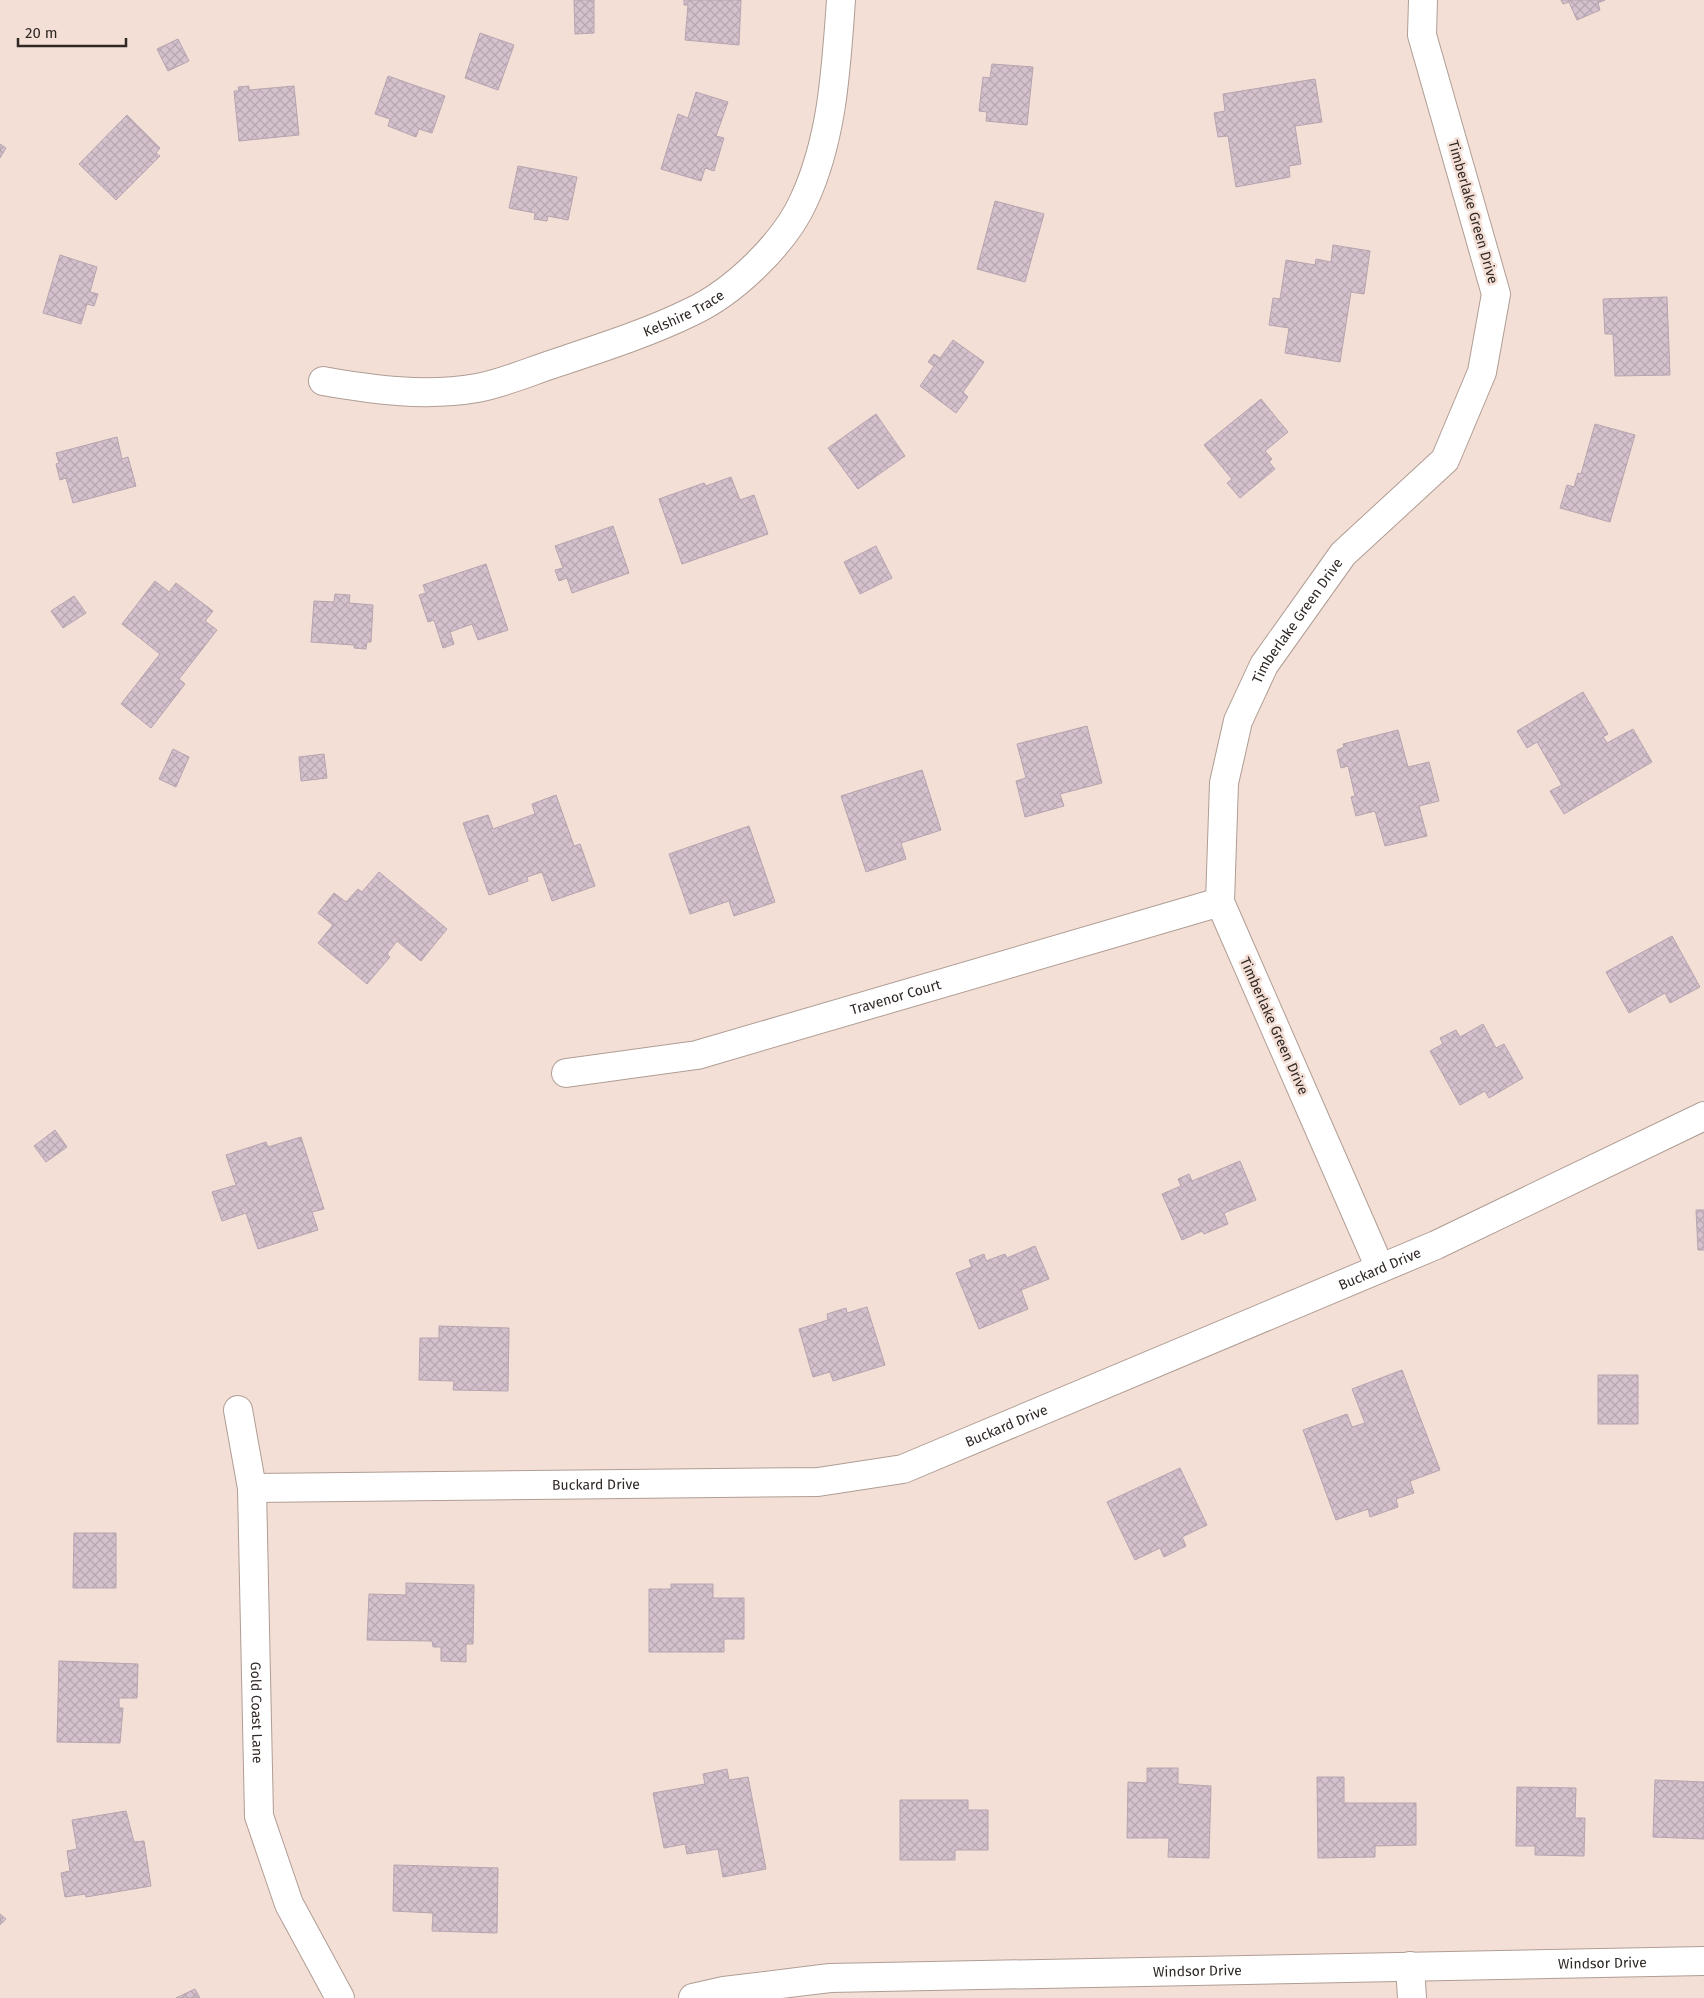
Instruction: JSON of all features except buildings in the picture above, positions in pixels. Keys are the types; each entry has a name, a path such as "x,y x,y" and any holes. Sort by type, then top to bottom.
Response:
{"street":[{"name":"Kelshire Trace","path":"323,381 383,391 442,392 478,388 632,336 692,312 725,291 763,258 788,227 804,200 824,145 835,88 841,0"},
{"name":"Timberlake Green Drive","path":"1380,1268 1220,902 1224,783 1238,721 1264,665 1343,554 1445,460 1482,372 1496,294 1422,35 1423,0"},
{"name":"Travenor Court","path":"566,1073 697,1056 1220,902"},
{"name":"Buckard Drive","path":"252,1488 818,1482 903,1468 1436,1245 1704,1116"},
{"name":"Gold Coast Lane","path":"238,1410 252,1488 259,1816 289,1904 340,1998"},
{"name":"Windsor Drive","path":"693,1998 724,1991 830,1978 1029,1986 1410,1966 1704,1961"},
{"path":"1410,1966 1412,1998"}]}
